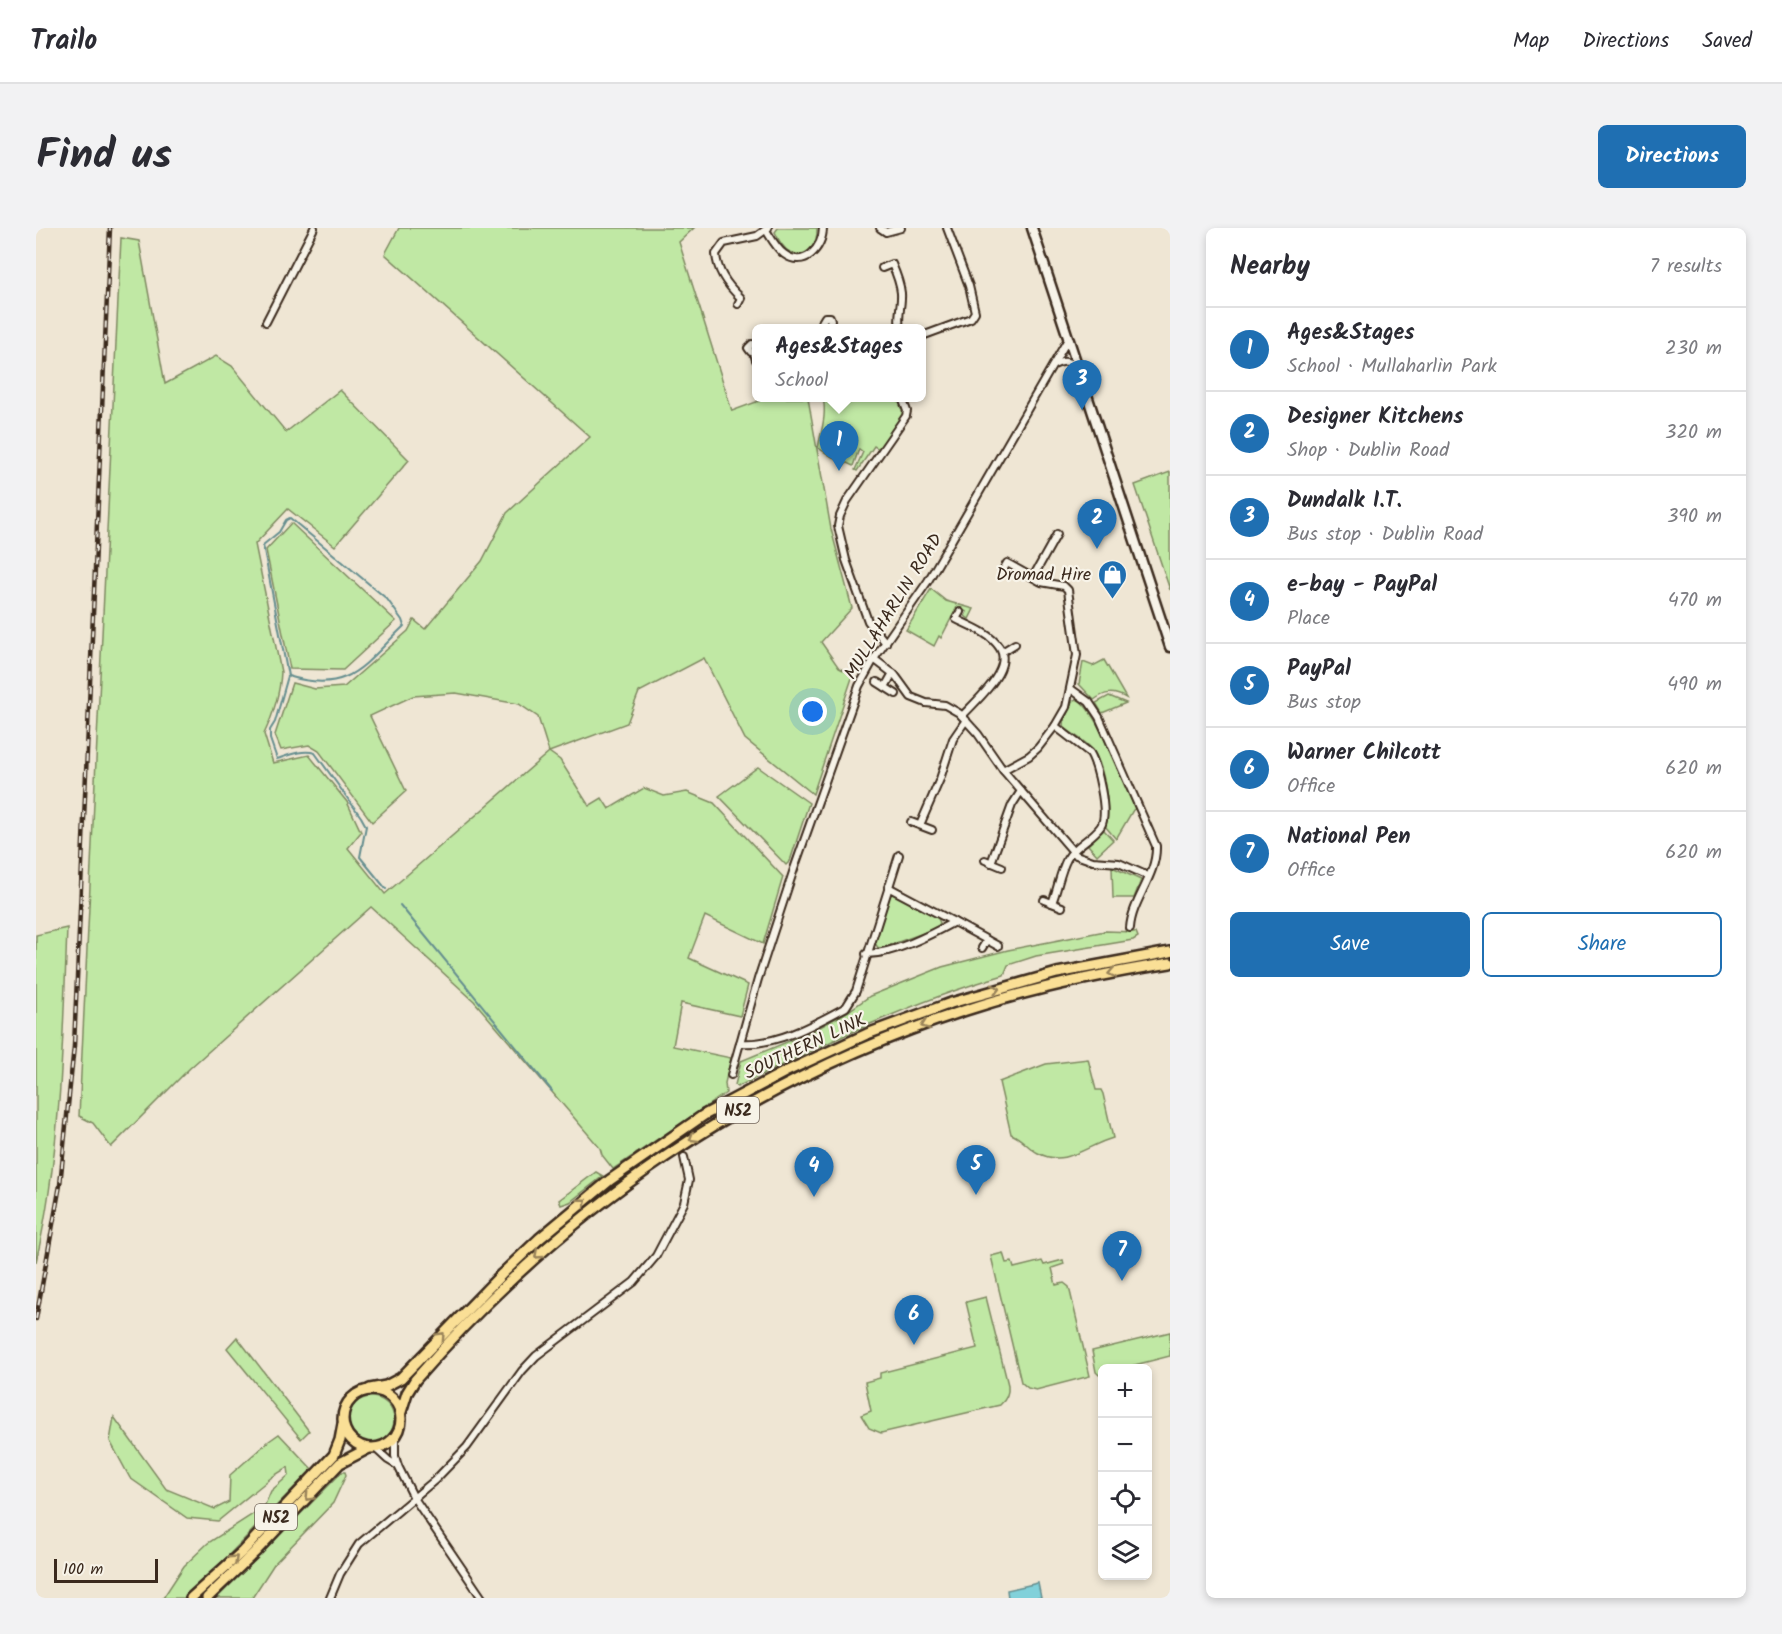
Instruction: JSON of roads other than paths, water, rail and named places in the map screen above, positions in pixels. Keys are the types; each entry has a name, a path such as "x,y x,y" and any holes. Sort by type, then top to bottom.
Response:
{"main road":[{"path":"1032,228 1170,647"},
{"name":"SOUTHERN LINK","path":"370,1389 386,1386 401,1378 539,1239 610,1180 704,1115 823,1054 890,1024 951,1003 1057,973 1170,952"},
{"name":"SOUTHERN LINK","path":"401,1412 407,1393 415,1380 522,1269 621,1186 729,1115 788,1083 875,1043 966,1010 1056,985 1170,963"},
{"path":"370,1389 386,1393 398,1404 401,1412"},
{"name":"N52","path":"191,1598 242,1552 334,1455 349,1401 356,1394 370,1389"},
{"name":"N52","path":"207,1598 256,1551 340,1463 372,1448 382,1446 395,1437 401,1425 401,1412"},
{"path":"344,1424 352,1440 372,1448"}],"street":[{"path":"266,322 314,228"},
{"path":"738,304 741,298 723,276 718,265 716,254 724,243 747,239 767,229 774,243 785,255 801,259 813,254 818,247 823,228"},
{"path":"880,228 886,232 901,228"},
{"path":"926,334 971,318 975,312 969,286 947,228"},
{"path":"882,268 892,264 897,275 901,291 900,324"},
{"name":"MULLAHARLIN ROAD","path":"731,1076 768,947 851,703 874,659 928,580 1068,339"},
{"path":"1053,365 1061,361 1071,363 1078,368"},
{"path":"886,643 868,621 864,612 846,560 838,526 847,501 906,416 907,411 904,402"},
{"path":"1033,577 1057,534"},
{"path":"1002,572 1007,563 1041,582 1064,586 1068,590 1077,655 1071,689 1055,726 1029,756 1003,770"},
{"path":"920,825 940,779 953,739 964,718 992,684 1001,667 1002,652 990,639 956,619 960,612"},
{"path":"1002,652 1015,644"},
{"path":"874,659 893,673 911,697 926,703 945,705 964,718 1003,770 1072,851 1087,860 1119,863 1148,876"},
{"path":"885,687 893,673"},
{"path":"877,682 896,694"},
{"path":"1071,689 1094,708 1155,841 1156,856 1134,911 1130,928"},
{"path":"1052,903 1063,867 1072,851 1101,825 1103,817 1098,775 1090,753 1055,726"},
{"path":"1002,867 988,861 1009,812 1021,791"},
{"path":"911,822 932,830"},
{"path":"740,1043 764,1042 804,1028 846,1007 856,991 899,855"},
{"path":"888,887 998,946"},
{"path":"1044,900 1062,907"},
{"path":"866,954 875,954 910,943 954,922"},
{"path":"982,948 987,940"},
{"path":"330,1598 349,1558 359,1544 414,1498 467,1447 522,1371 536,1356 634,1282 646,1269 656,1256 688,1191 688,1170 684,1157"},
{"path":"395,1437 398,1466 414,1498 482,1598"},
{"path":"372,1448 398,1466"}],"water":[{"path":"1038,1583 1041,1598 1008,1598 1007,1590"}],"waterway":[{"path":"288,676 326,682 341,679 354,673 365,664 404,626 387,599 290,518 286,520 279,532 263,545 288,676 275,722 270,730 270,739 277,759 301,752 315,753 366,826 360,857 386,889"},
{"path":"400,905 552,1091"}],"railway":[{"path":"36,1319 60,1185 74,1046 110,228"}],"place":[{"name":"Dundalk I.T.","path":"1082,410"},
{"name":"Ages&Stages","path":"839,471"},
{"name":"Designer Kitchens","path":"1097,549"},
{"name":"Dromad Hire","path":"1112,600"},
{"name":"PayPal","path":"976,1195"},
{"name":"e-bay - PayPal","path":"814,1197"},
{"name":"National Pen","path":"1122,1281"},
{"name":"Warner Chilcott","path":"914,1345"}]}
